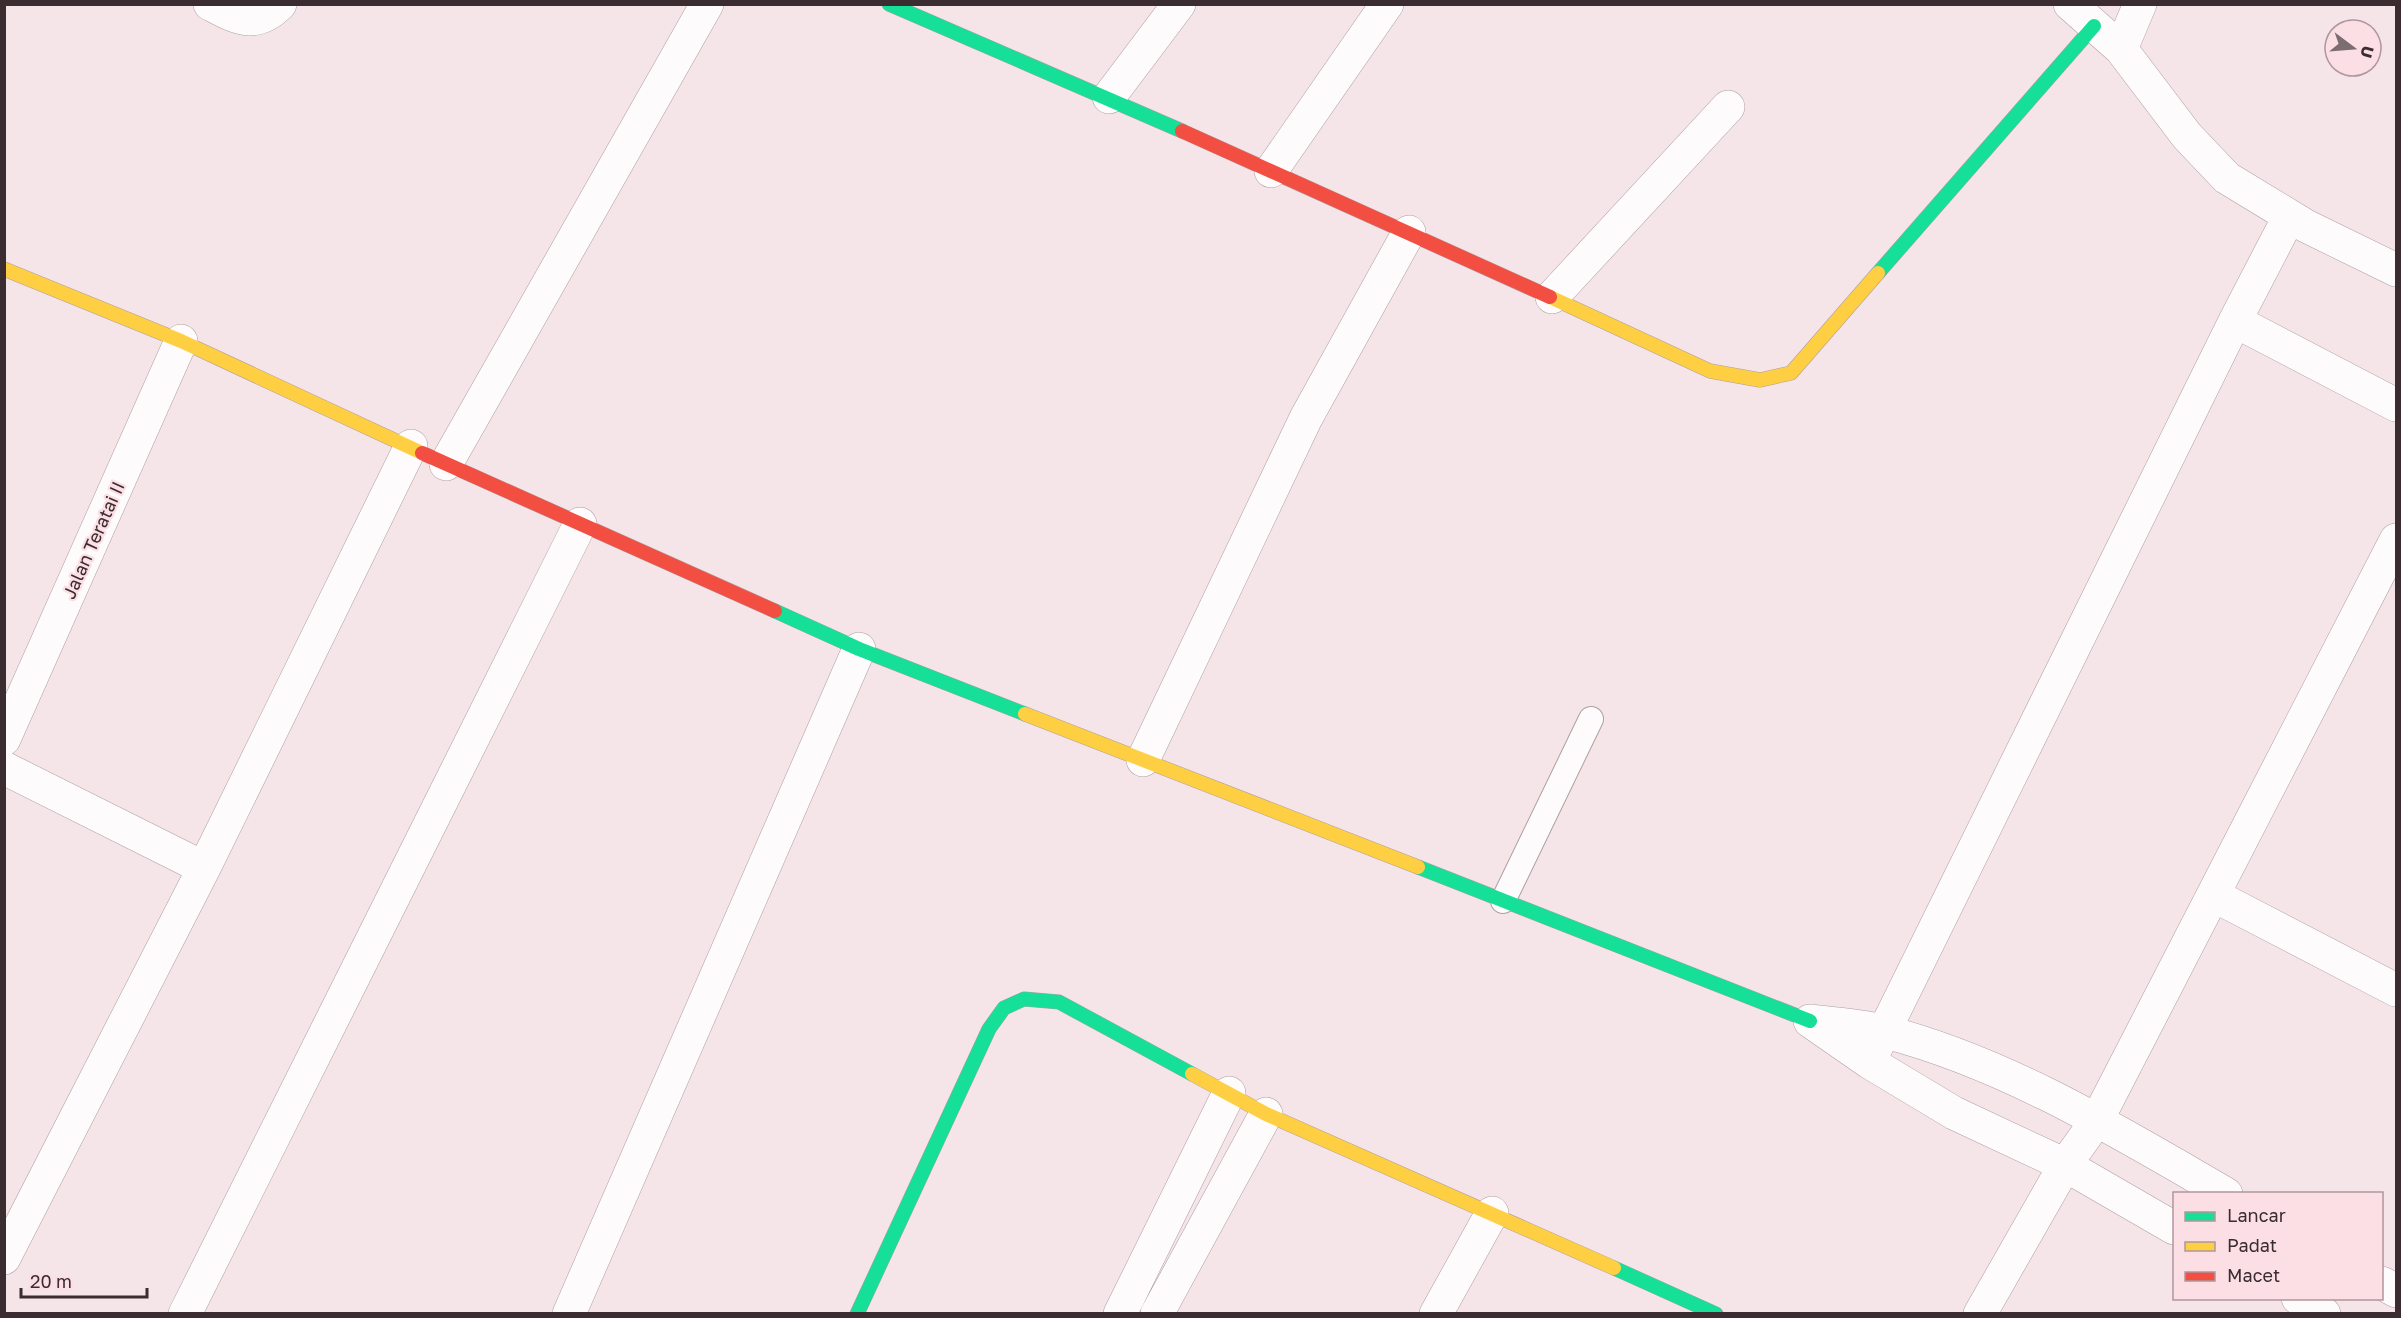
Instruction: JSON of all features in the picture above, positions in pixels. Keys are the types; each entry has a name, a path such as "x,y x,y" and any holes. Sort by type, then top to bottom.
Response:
{"street":[{"path":"210,4 239,19 267,17 280,4"},
{"path":"446,464 707,4"},
{"path":"889,4 1109,97 1710,371 1760,380 1791,373 2094,26"},
{"path":"1109,97 1179,4"},
{"path":"1271,171 1387,4"},
{"path":"2070,4 2121,49 2187,136 2227,178 2289,217 2397,270"},
{"path":"2121,49 2140,4"},
{"path":"1552,297 1728,107"},
{"path":"1869,1062 2235,321 2289,217"},
{"path":"1143,760 1306,418 1409,232"},
{"path":"4,269 182,341 446,464 859,649 1810,1020 1884,1031 1966,1057 2097,1120 2223,1192"},
{"path":"2235,321 2397,405"},
{"name":"Jalan Teratai II","path":"4,739 182,341"},
{"path":"4,1258 204,868 411,446"},
{"path":"185,1314 580,524"},
{"path":"1980,1314 2065,1165 2097,1120 2397,540"},
{"path":"569,1314 859,649"},
{"path":"4,768 204,868"},
{"path":"2213,895 2397,990"},
{"path":"857,1314 989,1029 1004,1008 1024,999 1059,1002 1266,1114 1492,1213 1704,1311"},
{"path":"1810,1020 1869,1062 1954,1113 2065,1165 2173,1227"},
{"path":"1120,1314 1229,1093"},
{"path":"1157,1314 1266,1114"},
{"path":"1436,1314 1492,1213"},
{"path":"2383,1283 2397,1291"},
{"path":"2300,1300 2324,1314"}],"lane":[{"path":"1503,901 1591,719"}],"traffic: fast":[{"path":"889,4 1182,131"},
{"path":"1878,273 2094,26"},
{"path":"775,611 859,649 1025,714"},
{"path":"1418,867 1810,1021"},
{"path":"857,1314 989,1029 1004,1008 1024,999 1059,1002 1192,1074"},
{"path":"1614,1268 1716,1314"}],"traffic: slow":[{"path":"4,269 181,341 422,453"},
{"path":"1550,297 1710,371 1760,380 1791,373 1878,273"},
{"path":"1025,714 1418,867"},
{"path":"1192,1074 1266,1114 1614,1268"}],"traffic: jam":[{"path":"1182,131 1550,297"},
{"path":"422,453 775,611"}]}
